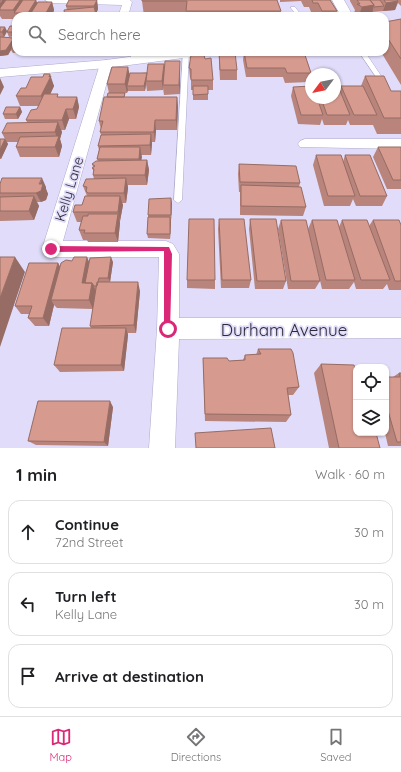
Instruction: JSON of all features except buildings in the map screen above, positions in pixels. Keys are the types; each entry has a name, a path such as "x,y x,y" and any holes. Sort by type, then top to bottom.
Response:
{"main road":[{"path":"338,0 345,12"},
{"path":"0,73 106,64 134,56"}],"street":[{"path":"50,0 127,2 124,12"},
{"name":"Kelly Lane","path":"106,64 51,249 166,249 169,254 168,329"},
{"path":"305,144 401,144"},
{"name":"Durham Avenue","path":"168,329 401,328"},
{"path":"162,448 168,329"}],"lane":[{"path":"293,8 296,12"},
{"path":"178,200 190,56"},
{"path":"365,56 385,86"}],"route":[{"path":"51,249 166,249 169,254 168,329"}]}
